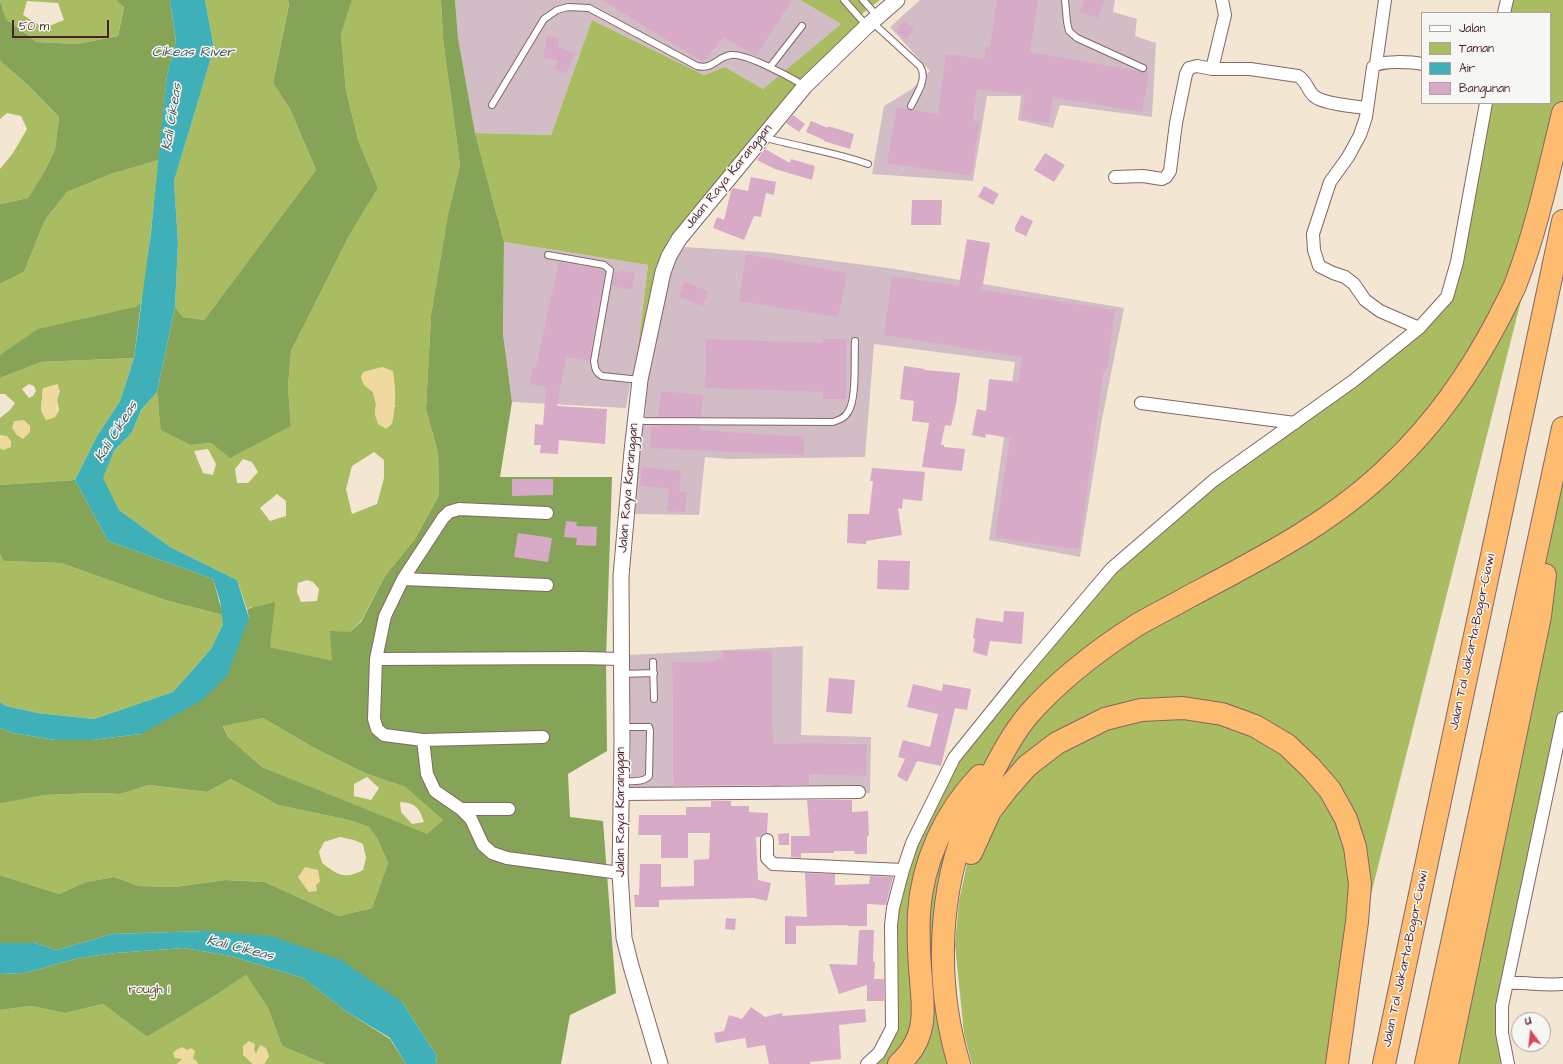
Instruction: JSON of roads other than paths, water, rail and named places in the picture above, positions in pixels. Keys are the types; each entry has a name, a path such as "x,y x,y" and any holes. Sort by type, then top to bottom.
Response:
{"highway":[{"path":"959,1064 946,1010 942,960 944,924 957,853 971,814 1002,753 1028,716 1060,682 1097,652 1138,625 1283,546 1319,523 1362,491 1394,463 1459,386 1485,345 1515,287 1532,237 1563,113"},
{"name":"Jalan Tol Jakarta–Bogor–Ciawi","path":"1384,1064 1563,221"},
{"path":"1426,1064 1563,428"},
{"path":"1447,1064 1540,616 1559,450"},
{"path":"972,1064 964,1034 956,988 955,945 959,900 967,864 990,811 1027,766 1057,743 1105,719 1141,710 1183,708 1222,714 1255,726 1287,745 1312,768 1330,790 1346,819 1355,847 1360,884 1357,922 1337,1064"},
{"path":"899,1064 909,1055 914,1046 922,1023 923,1005 918,945 919,912 928,864 935,845 951,813 970,786 1002,753"},
{"path":"1460,1064 1466,978"}],"street":[{"name":"Jalan Raya Karanggan","path":"660,1064 624,938 620,873 620,788 621,576 635,419 640,380 663,272 669,256 689,225 805,86 897,0"},
{"path":"1212,69 1225,15 1222,0"},
{"path":"1385,0 1376,64 1372,70 1370,92 1360,135 1348,157 1330,182 1313,234 1316,258 1319,266 1345,277 1354,284 1365,300 1380,311 1419,328"},
{"path":"1504,12 1507,0"},
{"path":"1376,64 1409,62 1421,64"},
{"path":"1115,177 1143,176 1158,179 1166,177 1170,171 1176,123 1186,74 1189,68 1197,66 1212,69 1250,69 1298,76 1303,79 1313,96 1316,98 1332,103 1367,108"},
{"path":"867,1064 879,1053 892,1028 890,925 903,870 912,842 954,758 1021,675 1112,568 1214,480 1353,381 1419,328 1447,297 1459,254 1486,104"},
{"path":"1141,403 1295,423"},
{"path":"543,738 423,740 384,735 377,729 374,719 376,659 385,616 403,579 443,518 449,512 459,509 547,513"},
{"path":"403,579 547,585"},
{"path":"376,659 621,667"},
{"path":"1508,1064 1502,1033 1502,1006 1550,787 1563,718"},
{"path":"423,740 427,774 435,791 471,819 483,845 492,853 507,858 620,873"},
{"path":"620,788 858,792"},
{"path":"460,809 509,809"},
{"path":"767,840 767,858 774,864 903,870"},
{"path":"1507,983 1522,982 1549,986 1563,984"}],"lane":[{"path":"844,0 872,22 920,66 923,72 923,80 911,106"},
{"path":"863,0 872,22"},
{"path":"1065,0 1067,22 1070,31 1077,38 1143,68"},
{"path":"492,105 544,19 557,10 568,7 589,8 697,66 707,67 724,56 737,54 770,67 805,86"},
{"path":"770,67 802,26"},
{"path":"762,137 868,164"},
{"path":"548,255 600,264 608,267 610,274 595,368 598,374 602,376 640,380"},
{"path":"635,419 645,421 833,422 841,419 848,413 853,403 855,341"},
{"path":"654,662 654,699"},
{"path":"621,667 654,672"},
{"path":"620,788 646,780 648,776 650,731 649,727 621,727"}],"water":[{"name":"Cikeas River","path":"170,0 205,0 214,48 174,181 178,243 175,307 157,392 141,410 132,432 114,451 103,478 119,510 170,547 237,580 249,618 227,676 201,701 141,734 92,740 55,740 13,733 0,728 0,702 6,706 38,713 94,719 173,692 211,649 223,624 220,601 213,579 108,541 75,480 97,436 120,401 134,358 151,232 167,75 176,41"},
{"name":"Kali Cikeas","path":"205,931 271,936 341,960 402,1002 437,1056 436,1064 406,1064 390,1038 347,1012 303,978 231,956 184,948 115,953 79,958 25,973 0,974 0,943 35,943 57,950 112,934"}],"park label":[{"name":"rough 1","path":"149,990"}]}
